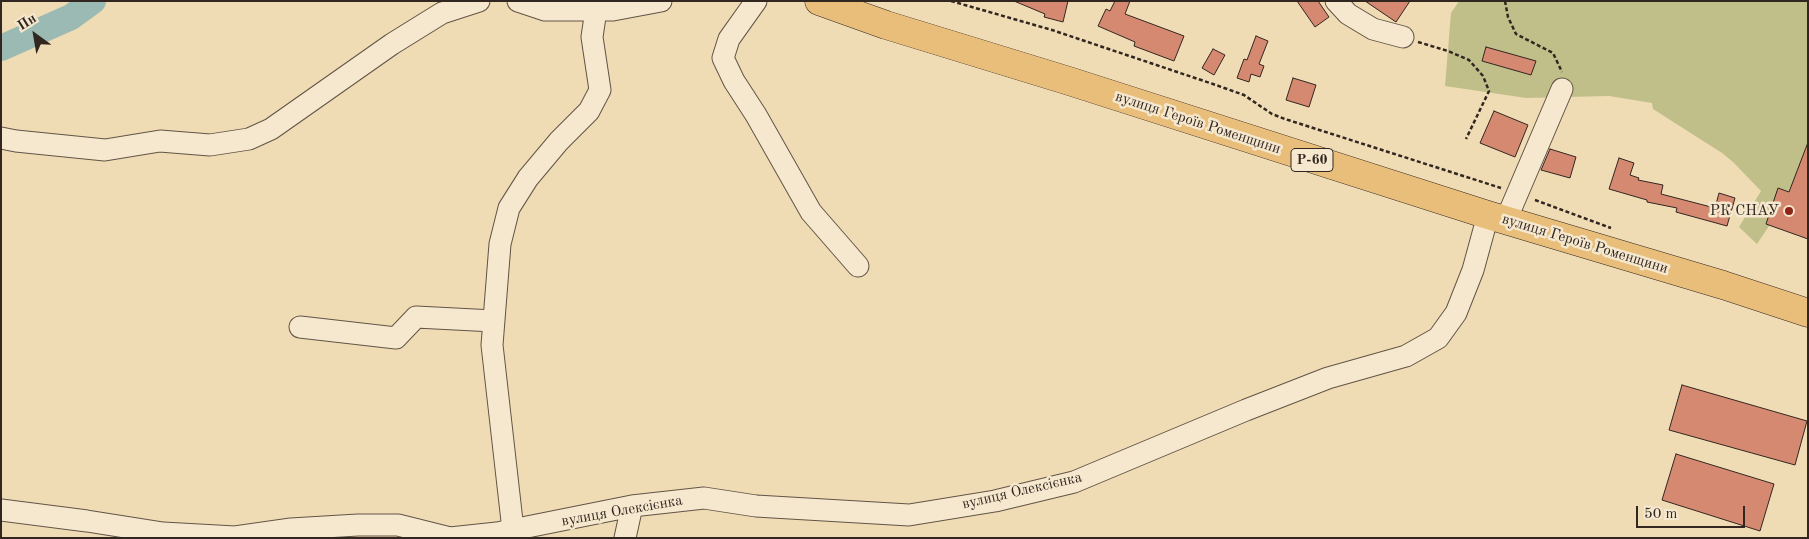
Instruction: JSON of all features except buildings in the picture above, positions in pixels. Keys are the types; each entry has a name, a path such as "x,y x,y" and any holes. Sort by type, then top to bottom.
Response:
{"main road":[{"name":"вулиця Героїв Роменщини","path":"818,1 886,25 1069,81 1497,218 1713,282 1808,313"}],"street":[{"path":"1,138 105,150 160,141 210,145 249,139 271,129 392,44 442,13 479,1"},
{"path":"518,1 544,10 614,10 661,1"},
{"path":"756,1 729,39 723,58 734,81 756,115 811,212 858,266"},
{"path":"1336,1 1348,14 1373,29 1402,37"},
{"path":"513,530 492,345 500,244 509,208 528,178 559,141 589,111 600,90 592,37 596,10"},
{"name":"вулиця Олексієнка","path":"1,510 163,533 234,538 291,528 398,525 450,538 513,530 632,506 704,498 756,506 909,515 995,501 1074,482 1328,378 1406,356 1438,338 1456,312 1497,218 1518,194 1562,89"},
{"path":"300,327 396,338 416,317 494,321"},
{"path":"625,538 632,506"}],"path":[{"path":"951,1 1052,30 1244,95 1272,114 1285,119 1518,194 1614,230"},
{"path":"1505,1 1508,17 1516,34 1553,53 1562,70 1562,89"},
{"path":"1402,37 1448,51 1469,60 1483,76 1489,91 1466,139"}],"shaded area":[{"path":"1459,1 1808,1 1808,168 1757,244 1739,227 1761,191 1722,153 1653,109 1652,103 1609,96 1526,98 1445,86 1451,13"}],"waterway":[{"path":"1,48 71,17 93,1"}],"place":[{"name":"РК СНАУ","path":"1789,211"}]}
